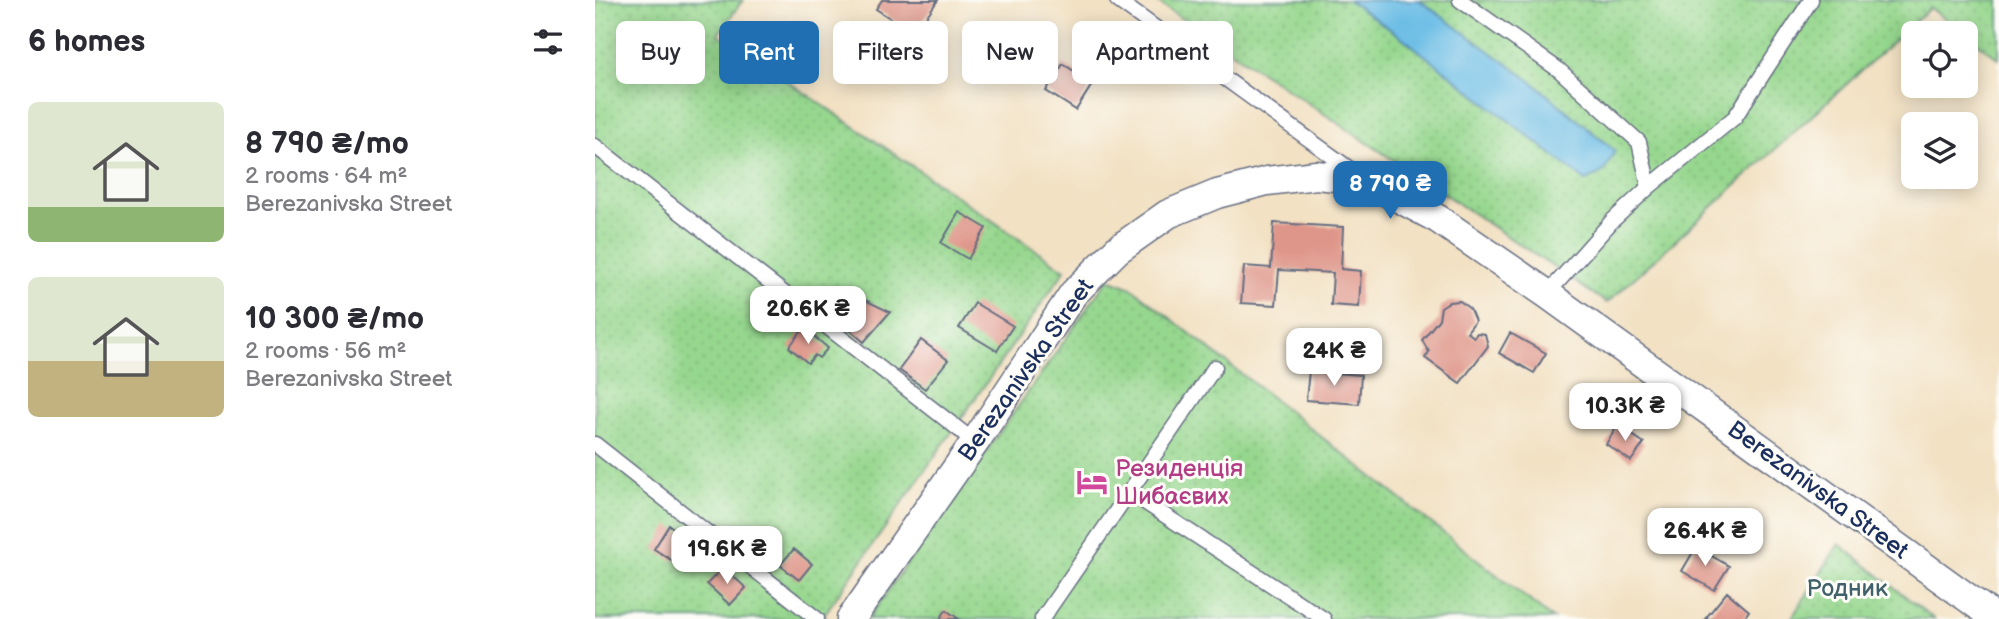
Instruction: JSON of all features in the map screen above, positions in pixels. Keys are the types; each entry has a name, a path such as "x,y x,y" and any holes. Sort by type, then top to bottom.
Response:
{"street":[{"name":"Berezanivska Street","path":"851,619 975,442 1073,294 1117,250 1168,214 1217,194 1268,181 1317,175 1365,180 1438,219 1547,294 1997,619"}],"lane":[{"path":"1117,0 1365,180"},
{"path":"1460,0 1559,70 1639,142 1649,187"},
{"path":"1547,294 1612,221 1735,117 1811,0"},
{"path":"595,146 975,442"},
{"path":"1042,619 1215,367"},
{"path":"595,444 817,619"},
{"path":"1129,492 1324,619"}],"green space":[{"path":"595,0 743,0 728,21 719,21 719,84 792,84 1065,270 821,619 595,619"},
{"path":"1154,0 1999,0 1999,59 1978,43 1978,21 1948,21 1930,8 1916,21 1901,21 1901,34 1607,303 1233,53 1233,21 1185,21"},
{"path":"1108,279 1132,288 1553,619 868,619"},
{"name":"Родник","path":"1839,544 1934,619 1791,619"}],"water":[{"path":"1348,0 1419,0 1531,81 1615,151 1604,171 1586,181 1400,36"}],"building":[{"path":"882,0 938,0 923,21 894,21 876,9"},
{"path":"1063,64 1072,70 1072,84 1092,84 1076,110 1046,91 1050,84 1058,84 1058,72"},
{"path":"959,212 986,228 968,259 941,243"},
{"path":"1274,223 1343,227 1341,269 1361,271 1359,307 1331,305 1333,273 1279,270 1276,305 1241,303 1244,266 1271,268"},
{"path":"863,299 890,312 864,342 842,323"},
{"path":"1460,301 1470,309 1475,321 1467,332 1474,337 1477,333 1485,334 1488,346 1460,383 1425,358 1429,352 1422,340 1439,319 1441,307 1449,302"},
{"path":"975,303 1013,326 997,351 959,328"},
{"path":"804,328 828,348 819,358 815,355 808,363 789,347"},
{"path":"1510,333 1546,353 1534,373 1499,353"},
{"path":"921,340 948,360 925,389 899,370"},
{"path":"1309,371 1361,375 1359,404 1306,400"},
{"path":"1618,425 1644,443 1631,461 1606,444"},
{"path":"669,525 688,537 673,561 654,549"},
{"path":"1696,547 1729,566 1714,590 1682,571"},
{"path":"794,549 812,564 799,580 780,565"},
{"path":"723,567 746,588 730,605 707,584"},
{"path":"1727,592 1749,611 1743,619 1705,619"},
{"path":"946,610 959,619 940,619"}],"place":[{"name":"Резиденція Шибаєвих","path":"1092,482"}]}
